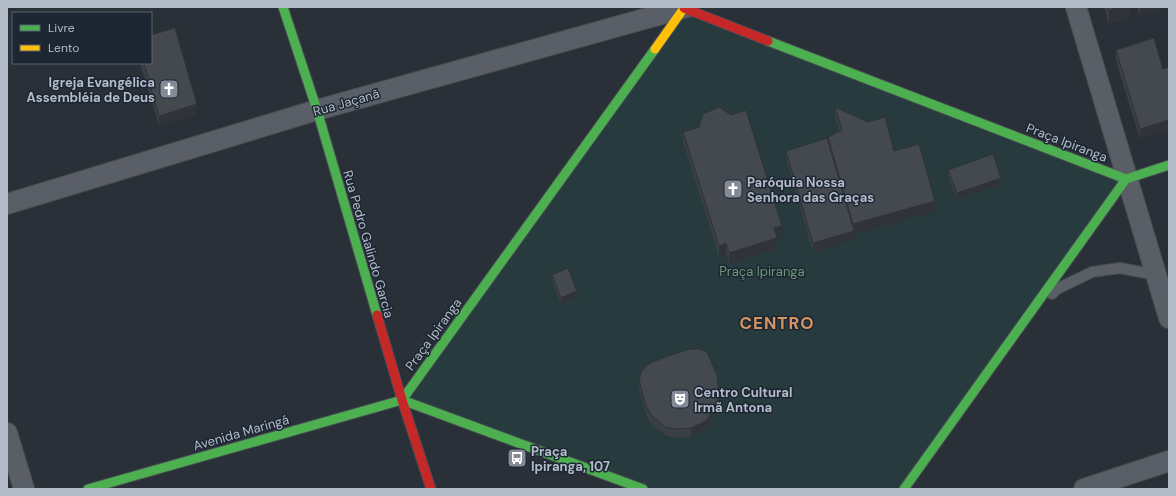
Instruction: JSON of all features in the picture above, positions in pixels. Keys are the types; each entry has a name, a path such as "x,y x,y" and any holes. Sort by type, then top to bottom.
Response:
{"street":[{"name":"Rua Pedro Galindo Garcia","path":"284,7 317,110 402,400 430,489"},
{"name":"Rua Jaçanã","path":"7,204 317,110 685,7"},
{"name":"Praça Ipiranga","path":"402,400 685,7 1126,179"},
{"path":"1076,7 1126,179 1169,318"},
{"path":"904,489 1126,179 1169,166"},
{"path":"402,400 643,489"},
{"name":"Avenida Maringá","path":"88,489 402,400"},
{"path":"7,433 24,489"},
{"path":"1084,489 1169,462"}],"lane":[{"path":"1027,319 1057,289 1092,272 1120,268 1156,276"}],"green space":[{"name":"Praça Ipiranga","path":"684,8 1126,179 904,489 643,489 402,400"}],"building":[{"path":"1108,7 1121,7 1109,10"},
{"name":"Igreja Evangélica Assembléia de Deus","path":"175,28 197,104 159,116 144,64 152,64 152,35"},
{"path":"1154,38 1163,69 1169,67 1169,120 1140,129 1116,50"},
{"name":"Paróquia Nossa Senhora das Graças","path":"719,107 731,115 746,110 782,226 774,228 777,238 729,253 726,243 719,246 683,132 699,127 703,114"},
{"path":"835,107 868,122 885,117 894,151 919,144 935,201 853,224 828,137 842,130"},
{"path":"827,138 854,231 813,243 786,151"},
{"path":"993,154 1001,178 957,193 948,170"},
{"path":"568,268 577,291 561,298 552,275"},
{"name":"Centro Cultural Irmã Antona","path":"690,349 700,349 707,352 717,375 719,397 717,404 707,420 691,428 675,429 665,427 650,414 645,403 639,379 642,370 650,363"}],"traffic: fast":[{"path":"283,7 317,110 377,315"},
{"path":"768,41 1126,179"},
{"path":"402,400 655,49"},
{"path":"1126,179 1169,165"},
{"path":"904,489 1126,179"},
{"path":"402,400 643,489"},
{"path":"88,489 402,400"}],"traffic: slow":[{"path":"655,49 684,8"}],"traffic: jam":[{"path":"684,8 768,41"},
{"path":"377,315 402,400 431,489"}],"place":[{"name":"Igreja Evangélica Assembléia de Deus","path":"169,89"},
{"name":"Paróquia Nossa Senhora das Graças","path":"733,189"},
{"name":"Centro Cultural Irmã Antona","path":"680,399"},
{"name":"Praça Ipiranga, 107","path":"517,458"}],"district":[{"name":"CENTRO","path":"777,323"}]}
